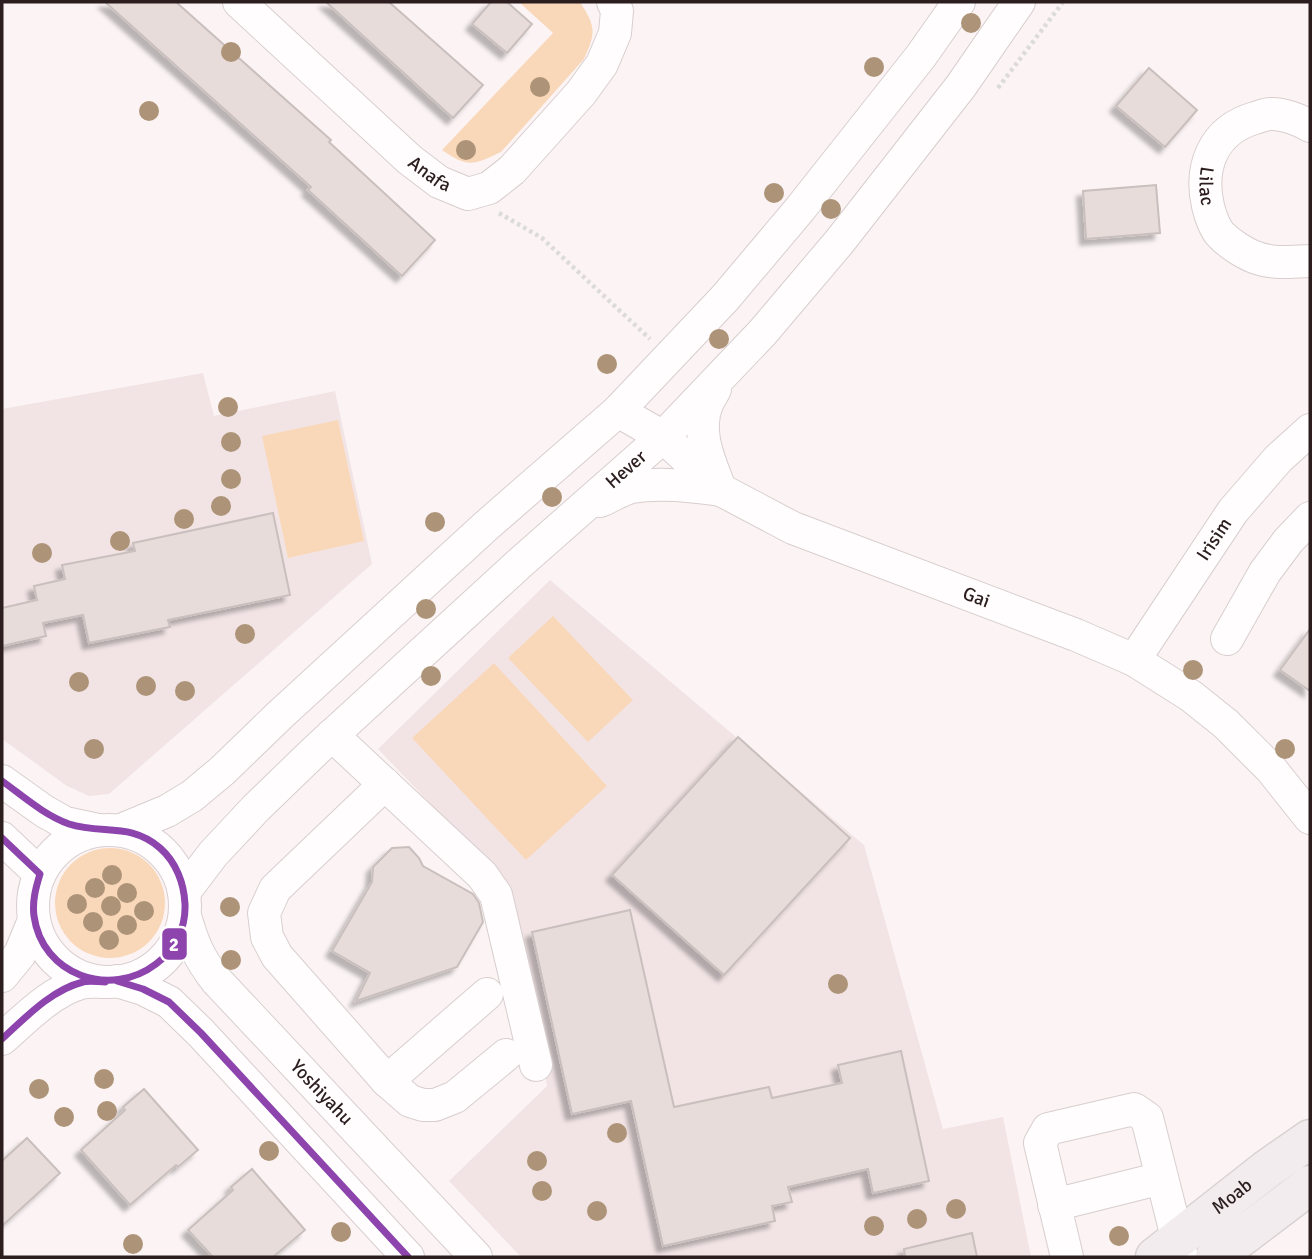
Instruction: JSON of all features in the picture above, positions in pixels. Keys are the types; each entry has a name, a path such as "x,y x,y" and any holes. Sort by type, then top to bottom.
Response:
{"main road":[{"name":"Moab","path":"1171,1251 1266,1169 1310,1139"},
{"name":"Moab","path":"1215,1257 1310,1185"}],"street":[{"name":"Anafa","path":"239,2 410,160 439,182 468,194 489,188 512,170 581,93 602,64 615,33 617,10 613,2"},
{"path":"408,1257 201,1033 169,1002 144,989 77,975 54,958 38,934 34,920 33,904 40,874 50,858 63,845 80,835 110,830 167,811 192,796 486,526 618,411 725,298 800,209 921,56 958,2"},
{"name":"Hever","path":"185,903 213,854 236,829 332,735 663,437 763,332 840,241 961,86 1019,2"},
{"name":"Lilac","path":"1310,126 1300,120 1270,114 1241,122 1219,141 1207,164 1204,189 1209,212 1220,234 1237,247 1258,258 1285,263 1310,261"},
{"path":"581,510 629,488 680,485 721,490 708,458 702,429 707,404 726,371"},
{"name":"Gai","path":"618,411 663,437 721,490 793,528 1076,635 1134,660 1191,696 1226,724 1271,769 1310,818"},
{"name":"Irisim","path":"1134,660 1233,511 1278,458 1310,430"},
{"path":"1227,639 1265,572 1288,541 1310,518"},
{"path":"332,735 482,875 496,895 536,1065"},
{"path":"2,781 44,811 65,822 144,837 163,851 177,869 185,903 180,936 170,953 155,967 137,976 111,981 82,982 38,1008 2,1039"},
{"path":"385,784 275,889 264,913 267,937 278,956 387,1081 410,1101 435,1105 455,1097 506,1055"},
{"path":"2,838 40,874"},
{"name":"Yoshiyahu","path":"185,903 193,943 202,963 476,1257"},
{"path":"2,976 20,954 34,920"},
{"path":"387,1081 486,994"},
{"path":"1067,1257 1040,1143 1048,1129 1134,1109 1147,1118 1162,1178 1171,1251"},
{"path":"1054,1205 1162,1178"}],"path":[{"path":"468,194 542,238 670,357"}],"shaded area":[{"path":"519,2 580,2 592,30 588,50 584,59 501,152 477,162 458,160 442,150 553,33"},
{"path":"203,373 214,416 335,391 372,564 109,794 89,796 67,786 2,739 2,409"},
{"path":"338,420 364,541 288,558 262,436"},
{"path":"550,580 864,845 943,1129 1003,1117 1031,1257 521,1257 449,1181 547,1086 510,887 378,749"},
{"path":"553,616 633,700 588,742 508,658"},
{"path":"494,663 607,786 526,860 412,738"},
{"path":"110,848 131,852 149,864 161,882 165,903 161,924 149,942 131,954 110,958 89,954 71,942 59,924 55,903 59,882 71,864 89,852"}],"building":[{"path":"105,2 176,2 331,140 329,142 435,240 402,276 308,190 311,187"},
{"path":"326,2 389,2 483,85 453,118"},
{"path":"491,2 507,2 532,24 507,53 472,24"},
{"path":"1149,68 1197,110 1165,147 1116,106"},
{"path":"1156,185 1160,233 1086,239 1083,191"},
{"path":"273,513 290,595 168,620 170,627 89,643 83,615 43,623 46,636 2,646 2,608 37,600 34,586 65,579 62,565 135,551 133,543"},
{"path":"1310,629 1310,691 1280,670"},
{"path":"738,737 850,838 724,975 612,875"},
{"path":"409,847 423,866 473,894 479,903 483,922 457,967 356,1001 370,973 332,951 372,882 373,867 392,848"},
{"path":"630,910 674,1107 769,1087 772,1098 842,1083 838,1065 901,1051 929,1181 873,1193 868,1169 788,1187 792,1202 772,1206 775,1221 663,1246 631,1101 572,1114 532,932"},
{"path":"144,1089 198,1150 178,1167 176,1165 130,1205 81,1150"},
{"path":"27,1138 60,1173 2,1226 2,1161"},
{"path":"252,1169 305,1230 273,1257 213,1257 188,1230"},
{"path":"972,1233 977,1257 905,1257 904,1249"}],"transit line":[{"name":"2","path":"2,781 51,816 69,824 127,832 149,840 160,848 175,866 184,896 184,922 174,945 156,964 119,980 99,980 64,966 50,953 40,936 34,916 34,900 40,874 2,838"},
{"name":"2","path":"2,1039 60,991 86,981 105,982"},
{"name":"2","path":"117,981 143,989 169,1002 201,1033 408,1257"}]}
